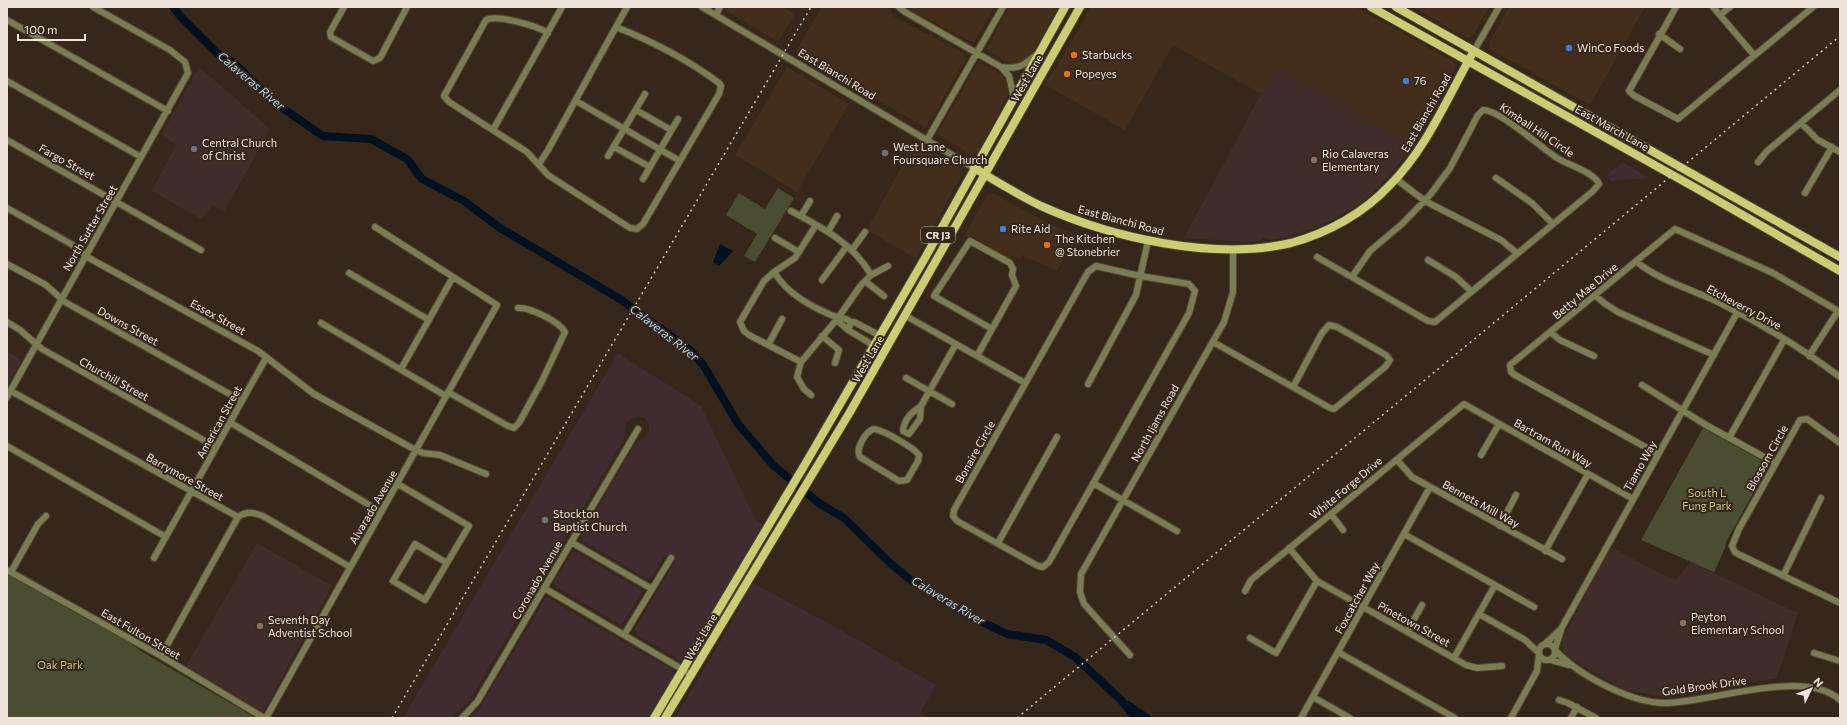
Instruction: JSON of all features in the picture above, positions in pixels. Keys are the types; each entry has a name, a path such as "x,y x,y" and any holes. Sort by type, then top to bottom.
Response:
{"main road":[{"name":"West Lane","path":"654,718 807,461 1065,7"},
{"name":"West Lane","path":"665,718 817,468 906,316 1080,7"},
{"name":"East March Lane","path":"1371,7 1694,187 1840,271"},
{"name":"East March Lane","path":"1396,7 1840,257"},
{"name":"East Bianchi Road","path":"974,168 1040,205 1058,213 1102,229 1148,241 1188,246 1233,248 1277,245 1322,232 1364,208 1396,180 1422,144 1474,51"},
{"path":"749,579 745,574 751,563 753,552"},
{"path":"724,620 727,609 736,590 732,586"}],"street":[{"name":"North Sutter Street","path":"7,397 35,344 187,77 188,69 185,62 170,50 93,7"},
{"path":"344,7 330,32 331,37 370,60 376,61 380,58 407,7"},
{"path":"493,130 562,7"},
{"path":"539,164 576,101 627,7"},
{"name":"East Bianchi Road","path":"702,7 974,168"},
{"path":"716,15 720,7"},
{"path":"899,7 905,12 1001,66 1018,68 1026,64 1042,49"},
{"path":"928,140 1002,7"},
{"path":"1474,51 1499,7"},
{"path":"1676,7 1659,34 1629,90 1633,95 1678,119 1812,7"},
{"path":"1713,7 1754,55"},
{"path":"1720,15 1730,7"},
{"path":"548,33 527,23 492,18 486,20 444,96 449,102 528,152 539,164 542,170 548,175 630,228 637,230 643,224 680,161 719,94 721,86 719,83 682,57 652,41 616,27"},
{"path":"7,20 168,111"},
{"path":"1659,34 1680,49"},
{"path":"1001,66 1009,76 1014,98"},
{"path":"7,81 141,157"},
{"path":"1758,162 1767,151 1840,90"},
{"path":"608,156 645,94"},
{"path":"576,101 680,161"},
{"path":"636,110 671,130"},
{"name":"Kimball Hill Circle","path":"1486,110 1523,132 1557,158 1597,180 1599,184 1597,188 1553,224 1437,320 1432,322 1352,277 1370,251 1402,224 1425,201 1450,168 1480,112 1486,110"},
{"path":"643,179 678,119"},
{"path":"1801,123 1810,134 1840,152"},
{"name":"Fargo Street","path":"7,140 201,250"},
{"path":"614,147 650,167"},
{"path":"1805,193 1832,148"},
{"path":"1496,178 1532,202 1553,224"},
{"path":"1396,180 1425,201 1501,240 1517,253"},
{"path":"801,216 810,201"},
{"name":"Essex Street","path":"7,208 71,244 86,255 247,345 314,394 416,450 423,453 440,455 486,474"},
{"path":"791,211 828,232 850,248 870,275"},
{"path":"828,232 837,216"},
{"path":"801,362 749,335 741,327 742,318 760,287 774,272 789,262 799,252 816,225"},
{"path":"375,226 453,277 401,370"},
{"name":"Betty Mae Drive","path":"1658,454 1515,375 1510,369 1512,363 1675,229 1773,273 1839,312"},
{"path":"822,280 865,232"},
{"path":"775,238 799,252"},
{"path":"977,356 1016,286 1012,276 1013,266 970,241 934,296 992,329"},
{"path":"1088,384 1130,307 1140,276 1148,241"},
{"name":"North Ijams Road","path":"1130,655 1087,610 1082,601 1079,586 1081,574 1227,316 1232,299 1233,248"},
{"path":"1317,257 1352,277"},
{"path":"1428,260 1456,277 1471,291"},
{"name":"Etcheverry Drive","path":"1636,261 1651,272 1737,313 1784,340 1840,377"},
{"name":"Downs Street","path":"7,264 46,285 61,299 242,401"},
{"path":"811,395 804,389 797,377 801,362 838,318 870,275 888,266"},
{"name":"Bonaire Circle","path":"1096,266 1140,276 1189,284 1195,291 1189,313 1046,565 1043,567 1038,566 957,521 953,516 954,510 1025,383 1091,269 1096,266"},
{"path":"774,272 796,297 838,318 843,317 879,335"},
{"path":"349,273 429,320"},
{"name":"Alvarado Avenue","path":"265,718 303,654 497,305 453,277"},
{"path":"865,281 884,296"},
{"path":"1595,295 1614,310 1714,355"},
{"path":"321,323 401,370 514,428 519,424 565,332 558,324 526,308 518,308"},
{"path":"1809,356 1839,312"},
{"name":"Tiamo Way","path":"1544,645 1560,629 1737,313"},
{"path":"906,316 1025,383"},
{"path":"838,318 839,322 848,330 873,345"},
{"path":"768,345 782,319"},
{"name":"Churchill Street","path":"7,322 20,330 42,349 216,447"},
{"path":"848,330 851,322"},
{"path":"1213,342 1293,387 1334,409 1386,367 1390,360 1386,355 1336,327 1329,325 1322,333 1293,387"},
{"path":"1550,332 1560,340 1594,356"},
{"path":"822,336 839,350 835,363"},
{"path":"1729,438 1784,340"},
{"path":"896,439 903,431 904,425 910,415 921,406 956,344"},
{"name":"American Street","path":"154,558 266,358"},
{"path":"906,378 952,404"},
{"path":"1642,385 1729,438 1775,463"},
{"name":"Barrymore Street","path":"11,391 238,517"},
{"name":"Bartram Run Way","path":"1464,404 1633,499"},
{"name":"White Forge Drive","path":"1245,591 1251,580 1464,404"},
{"path":"907,445 909,434 920,419 921,406"},
{"name":"Blossom Circle","path":"1783,576 1738,554 1733,549 1732,543 1797,424 1803,419 1811,421 1840,443"},
{"path":"231,422 381,512"},
{"path":"1481,455 1499,424"},
{"name":"Coronado Avenue","path":"462,718 476,702 638,429"},
{"path":"873,429 896,439 917,452 920,458 910,478 905,481 900,481 869,464 858,455 858,449 868,432 873,429"},
{"path":"903,431 909,434"},
{"path":"998,543 1057,437"},
{"path":"7,446 166,537"},
{"name":"Bennets Mill Way","path":"1397,460 1412,477 1562,559"},
{"path":"1545,550 1588,474"},
{"path":"1093,483 1177,531"},
{"path":"398,484 469,526 447,563 425,600 393,581 415,544 447,563"},
{"name":"Foxcatcher Way","path":"1301,718 1430,487"},
{"path":"1500,526 1516,495"},
{"path":"1821,498 1783,576 1839,601"},
{"path":"161,656 238,517 245,513 251,512 263,516 350,567"},
{"path":"1331,514 1343,530"},
{"path":"9,571 38,524 46,516"},
{"path":"1404,534 1534,607"},
{"path":"571,542 652,589"},
{"name":"Pinetown Street","path":"1289,548 1317,581 1407,632 1454,658 1477,668 1502,666"},
{"path":"624,635 671,558"},
{"name":"East Fulton Street","path":"9,571 161,656 265,718"},
{"path":"1250,638 1276,653 1317,581"},
{"path":"1454,658 1494,585"},
{"path":"544,588 692,675"},
{"path":"1407,632 1422,606"},
{"path":"1479,614 1525,640 1544,645 1550,644 1555,650 1555,656 1537,672 1511,718"},
{"name":"Tiamo Way","path":"1555,650 1560,629"},
{"path":"1525,640 1544,660 1550,660"},
{"path":"1537,672 1539,654 1544,645"},
{"name":"Gold Brook Drive","path":"1555,650 1571,665 1624,695 1650,702 1674,703 1773,687 1798,687 1825,691 1829,690 1840,694"},
{"path":"1338,652 1455,718"},
{"path":"1814,653 1840,661"},
{"name":"Gold Brook Drive","path":"1550,660 1571,665"},
{"name":"Gold Brook Drive","path":"1825,691 1840,700"},
{"path":"1313,697 1350,718"},
{"path":"1559,700 1577,707 1596,718"},
{"path":"1571,718 1577,707"}],"shaded area":[{"path":"727,7 783,7 795,14 778,42 728,12"},
{"path":"822,7 889,7 893,16 965,54 966,59 926,128 795,52"},
{"path":"909,7 994,7 974,43 912,11"},
{"path":"1009,7 1059,7 1031,56 1022,63 1008,63 986,49"},
{"path":"1091,7 1356,7 1454,62 1455,68 1413,145 1278,67 1261,94 1173,45 1125,130 1045,85"},
{"path":"1412,7 1489,7 1473,36 1467,38"},
{"path":"1509,7 1645,7 1590,105 1490,49 1489,43"},
{"path":"981,63 1001,74 1008,85 1008,96 978,153 971,155 937,134 977,64"},
{"path":"199,67 270,129 224,212 213,205 201,219 152,191 176,145 161,135"},
{"path":"787,67 849,104 797,192 735,155"},
{"name":"Rio Calaveras Elementary","path":"1278,67 1413,145 1391,175 1364,201 1329,222 1287,237 1270,240 1265,237 1260,241 1248,242 1184,238 1261,94"},
{"path":"915,142 960,168 962,174 916,259 867,230"},
{"path":"1623,162 1649,178 1610,181 1607,174"},
{"path":"993,193 1042,220 1077,235 1057,271 1022,255 1020,259 1012,256 1011,259 1002,254 1000,256 985,248 986,245 970,235 968,238 964,236 987,195"},
{"path":"7,351 22,360 7,386"},
{"path":"618,353 701,406 756,521 763,525 682,661 637,635 635,629 676,560 665,554 652,577 647,579 582,540 581,536 635,444 649,433 649,424 646,419 638,416 630,418 625,425 624,439 469,701 450,718 403,718"},
{"name":"Seventh Day Adventist School","path":"257,543 332,586 263,712 186,666"},
{"name":"Peyton Elementary School","path":"1611,547 1671,579 1676,579 1681,575 1690,562 1798,613 1777,678 1663,697 1623,689 1568,657 1563,651 1562,639"},
{"path":"574,551 641,590 641,594 621,625 555,586 554,581"},
{"path":"752,583 830,624 936,685 920,713 928,718 675,718 729,627"},
{"path":"546,597 673,670 674,675 648,718 469,718 479,709"}],"green space":[{"path":"778,188 794,198 755,262 744,256 757,234 726,215 739,193 765,209"},
{"name":"South L Fung Park","path":"1703,428 1764,462 1766,470 1726,542 1725,548 1714,572 1641,540"},
{"name":"Oak Park","path":"7,574 95,624 114,632 144,653 256,718 7,718"}],"water":[{"path":"720,244 733,251 719,266 713,262"}],"waterway":[{"name":"Calaveras River","path":"173,7 217,53 235,64 275,103 323,136 371,139 407,159 422,179 464,201 500,228 620,299 690,350 704,366 738,424 773,465 819,503 844,518 891,564 912,581 968,615 1007,634 1046,640 1075,657 1121,700 1135,718"},
{"name":"Calaveras River","path":"1128,705 1147,718"}],"railway":[{"path":"392,718 811,7"},
{"path":"1017,718 1840,36"}],"place":[{"name":"WinCo Foods","path":"1569,48"},
{"name":"Starbucks","path":"1074,55"},
{"name":"Popeyes","path":"1067,74"},
{"name":"76","path":"1406,81"},
{"name":"Central Church of Christ","path":"194,149"},
{"name":"West Lane Foursquare Church","path":"885,153"},
{"name":"Rio Calaveras Elementary","path":"1314,160"},
{"name":"Rite Aid","path":"1003,229"},
{"name":"The Kitchen @ Stonebrier","path":"1047,245"},
{"name":"Stockton Baptist Church","path":"545,520"},
{"name":"Peyton Elementary School","path":"1683,623"},
{"name":"Seventh Day Adventist School","path":"260,626"}]}
